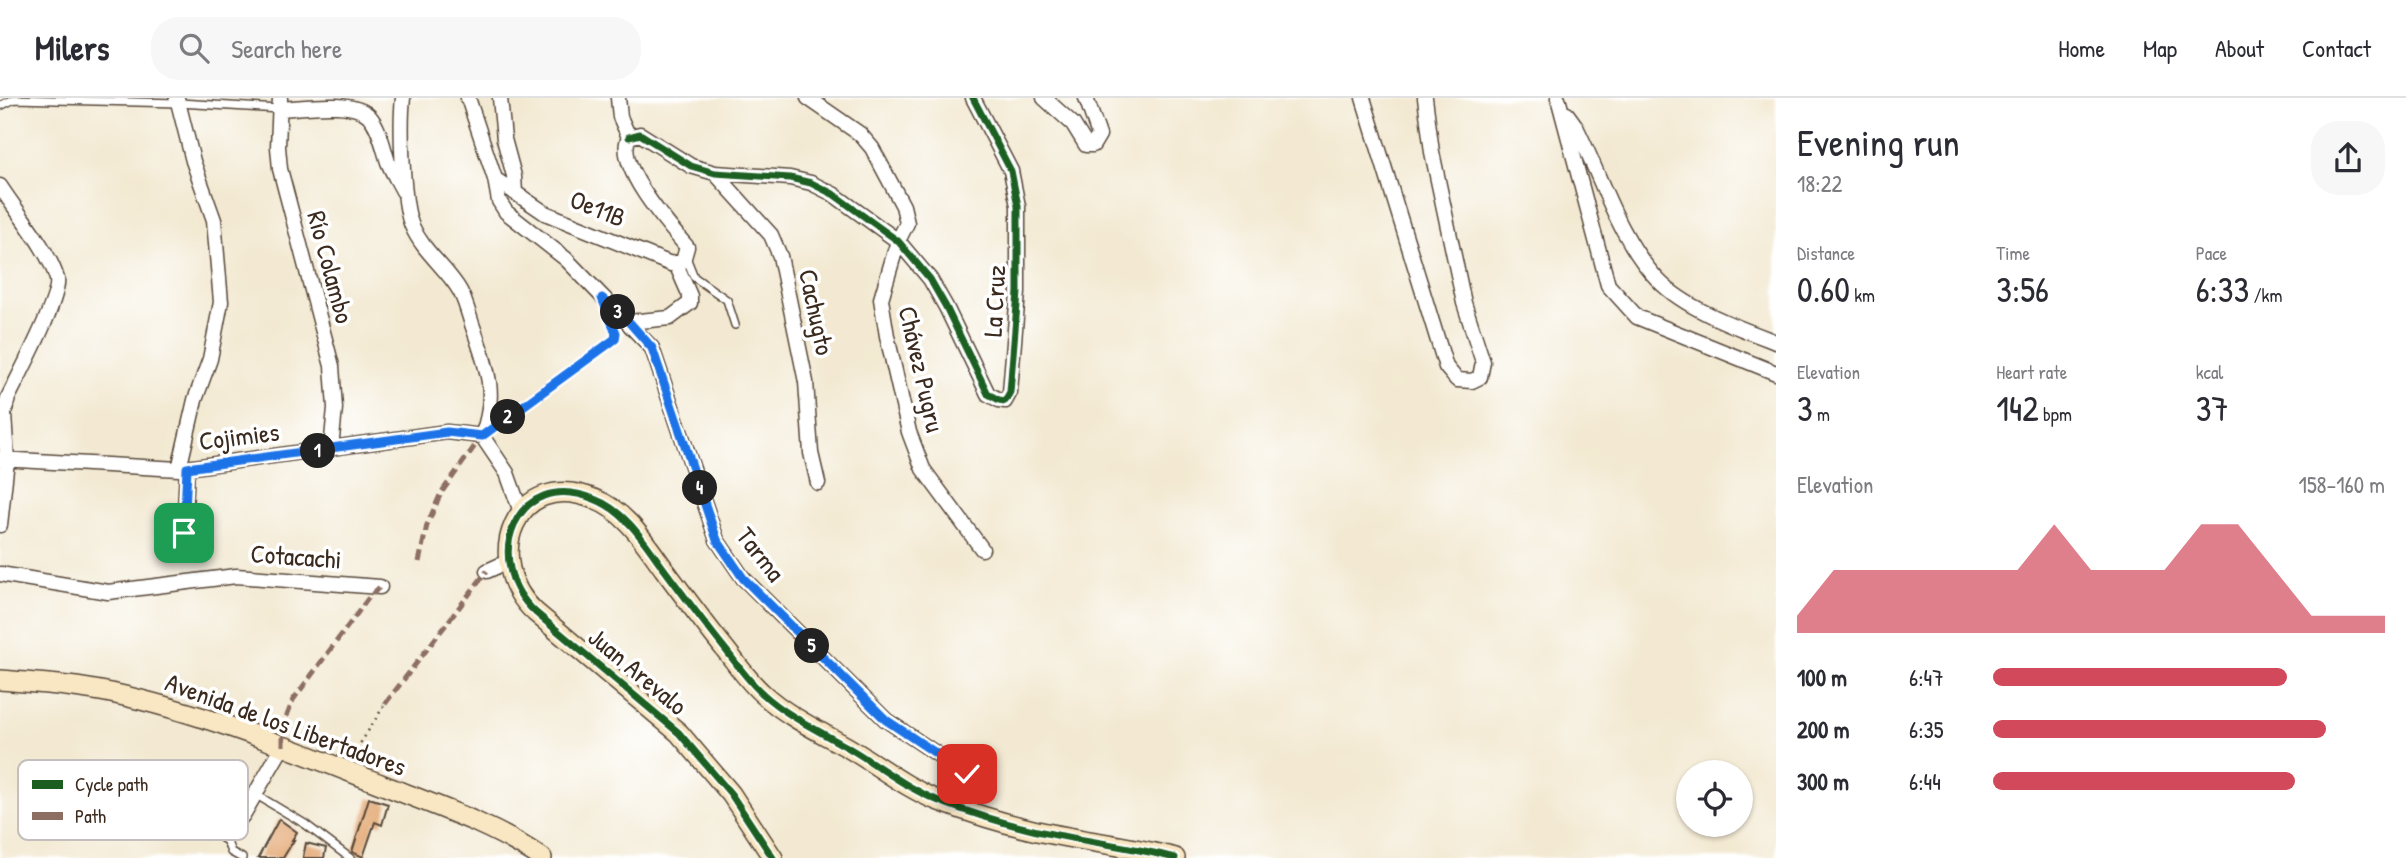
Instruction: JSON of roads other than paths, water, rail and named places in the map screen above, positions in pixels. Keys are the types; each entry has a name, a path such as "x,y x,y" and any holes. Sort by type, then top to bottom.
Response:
{"street":[{"path":"404,98 401,113 406,197 412,226 423,245 460,291 488,371 492,393 489,416 482,436 507,473 521,512 540,499 570,493 593,498 620,514 701,620 762,693 796,718 908,787 954,806 1030,830 1170,857"},
{"name":"Tarma","path":"468,98 495,179 499,201 506,212 566,259 652,348 717,540 743,578 886,720 967,774"},
{"path":"500,98 504,139 514,176 515,192"},
{"path":"618,98 620,117 629,137"},
{"name":"Chávez Pugru","path":"808,98 860,134 872,148 903,206 907,223 898,241 881,299 909,432 923,469 982,549"},
{"name":"La Cruz","path":"898,241 935,288 988,394 1005,401 1010,392 1018,292 1017,206 1011,171 973,98"},
{"path":"1044,98 1073,124 1086,145 1094,145 1099,135 1086,98"},
{"path":"1363,98 1446,367 1457,380 1472,381 1480,377 1483,362 1464,303 1432,152 1425,98"},
{"path":"178,101 193,161 214,220 221,302 210,359 195,400 183,468 184,533"},
{"path":"280,104 356,108 369,116 406,197"},
{"name":"Río Colambo","path":"280,104 280,169 332,366 335,408 331,449"},
{"path":"1560,104 1575,125 1637,253 1658,281 1703,310 1776,342"},
{"path":"1560,104 1608,285 1637,317 1776,373"},
{"path":"629,322 670,318 690,303 690,296 681,260 687,247 635,178 625,152 629,137 640,134 691,166 715,173 790,178 811,183 833,194 898,241"},
{"name":"Cachugto","path":"715,173 771,235 780,256 806,382 811,453 818,483"},
{"name":"Oe11B","path":"495,179 545,213 681,260"},
{"path":"0,187 48,259 58,281 52,303 8,398 4,414 0,525"},
{"name":"Cojimies","path":"3,459 183,468 447,432 482,436"},
{"name":"Juan Arevalo","path":"521,512 508,537 509,561 515,585 530,607 679,733 731,794 773,858"},
{"path":"486,571 509,561"},
{"name":"Cotacachi","path":"0,575 107,592 236,576 380,587"},
{"name":"Avenida de los Libertadores","path":"0,680 108,692 173,708 283,746 471,820 518,842 542,858"},
{"path":"248,806 283,746"}],"lane":[{"path":"0,106 14,99 280,104"},
{"path":"681,260 694,277 727,300 735,325"},
{"path":"482,436 615,339 616,333 602,298"},
{"path":"255,794 305,824 350,858"},
{"path":"226,840 231,852 242,858"}]}
